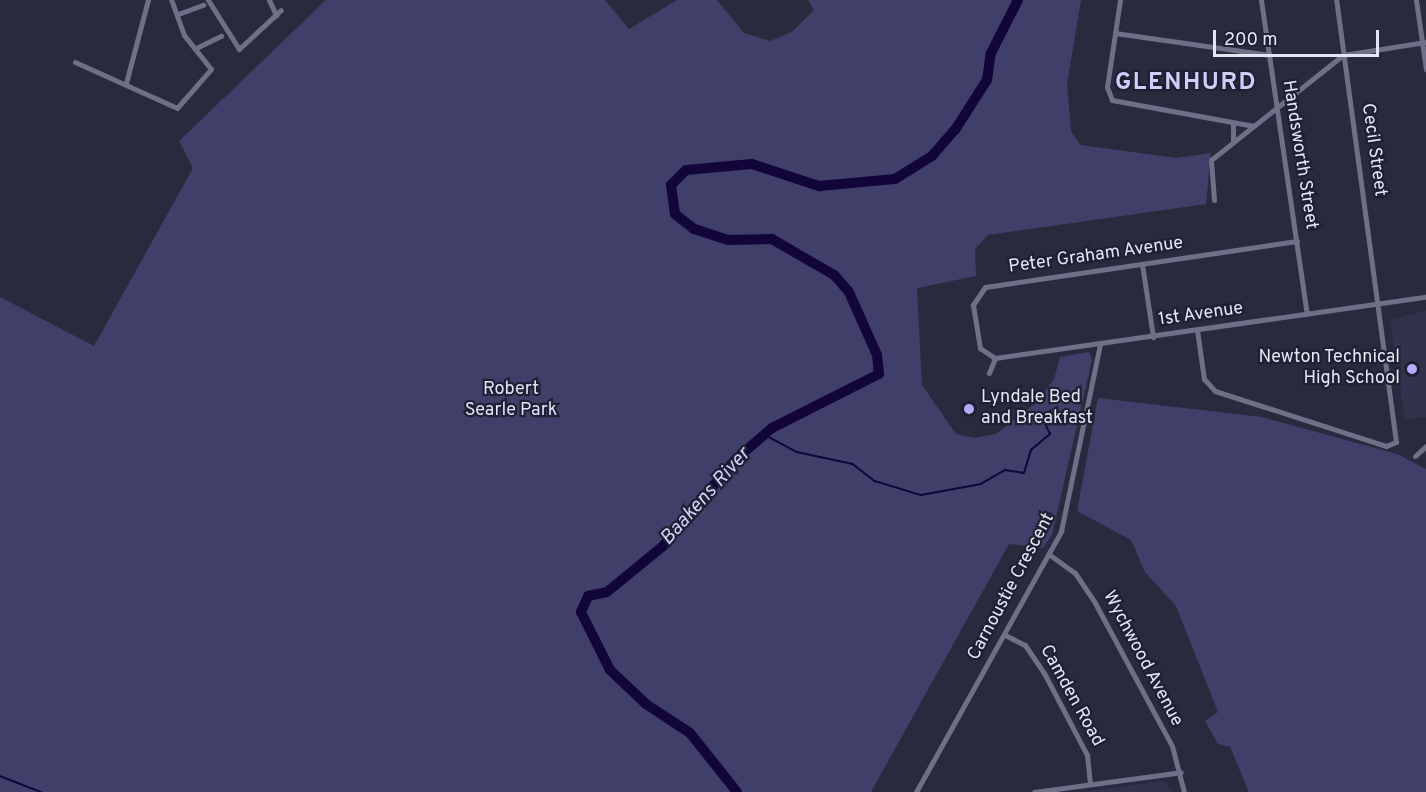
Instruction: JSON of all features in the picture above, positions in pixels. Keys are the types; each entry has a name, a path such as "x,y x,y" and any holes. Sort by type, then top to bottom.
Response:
{"street":[{"path":"126,83 148,0"},
{"path":"75,62 126,83 177,108 211,74 196,48 184,35 171,0"},
{"path":"178,14 206,2 237,49 279,12 269,0"},
{"path":"1120,0 1107,91 1119,106 1254,126"},
{"name":"Handsworth Street","path":"1262,0 1307,314"},
{"name":"Cecil Street","path":"1197,330 1203,376 1212,390 1394,444 1399,432 1336,0"},
{"path":"1416,0 1426,69"},
{"path":"1115,33 1269,55"},
{"path":"196,48 221,36"},
{"path":"1214,200 1211,161 1343,54 1424,43"},
{"path":"1233,123 1233,141"},
{"name":"Peter Graham Avenue","path":"996,358 979,345 973,305 981,290 1297,241"},
{"path":"1142,264 1153,337"},
{"name":"1st Avenue","path":"996,358 1426,297"},
{"name":"Carnoustie Crescent","path":"916,792 1050,555 1071,502 1100,345"},
{"path":"989,373 996,358"},
{"path":"1415,456 1426,446"},
{"name":"Wychwood Avenue","path":"1050,555 1082,582 1181,772 1184,792"},
{"name":"Camden Road","path":"1005,635 1025,645 1038,663 1086,755 1090,784"},
{"path":"1034,792 1181,772"}],"shaded area":[{"name":"Newton Technical High School","path":"1426,310 1426,417 1405,420 1390,320"},
{"path":"1163,781 1173,792 1083,792"}],"green space":[{"name":"Robert Searle Park","path":"326,0 605,0 629,29 677,0 717,0 744,33 770,41 792,32 814,10 808,0 1081,0 1067,84 1071,131 1080,145 1177,158 1211,153 1206,204 988,235 975,249 976,276 917,288 922,385 956,434 974,438 996,434 1038,401 1054,379 1060,357 1089,352 1092,360 1052,535 1043,548 1009,544 871,792 0,792 0,297 94,346 193,168 179,141"},
{"path":"1098,398 1262,417 1397,454 1426,469 1426,792 1249,792 1230,747 1218,744 1205,721 1218,712 1176,606 1145,572 1131,540 1077,511"}],"waterway":[{"name":"Baakens River","path":"737,792 690,733 646,704 610,670 581,612 588,596 607,592 663,546 735,460 772,428 879,374 877,355 849,292 834,275 772,239 728,240 694,229 675,214 671,185 686,170 752,164 819,186 895,179 932,156 955,130 987,80 991,53 1018,0"},
{"path":"765,435 797,452 853,464 875,481 921,495 981,484 1005,470 1024,473 1031,450 1050,434 1045,424 1050,411"},
{"path":"0,776 41,792"}],"place":[{"name":"Newton Technical High School","path":"1412,369"},
{"name":"Lyndale Bed and Breakfast","path":"969,409"}],"district":[{"name":"GLENHURD","path":"1186,84"}]}
